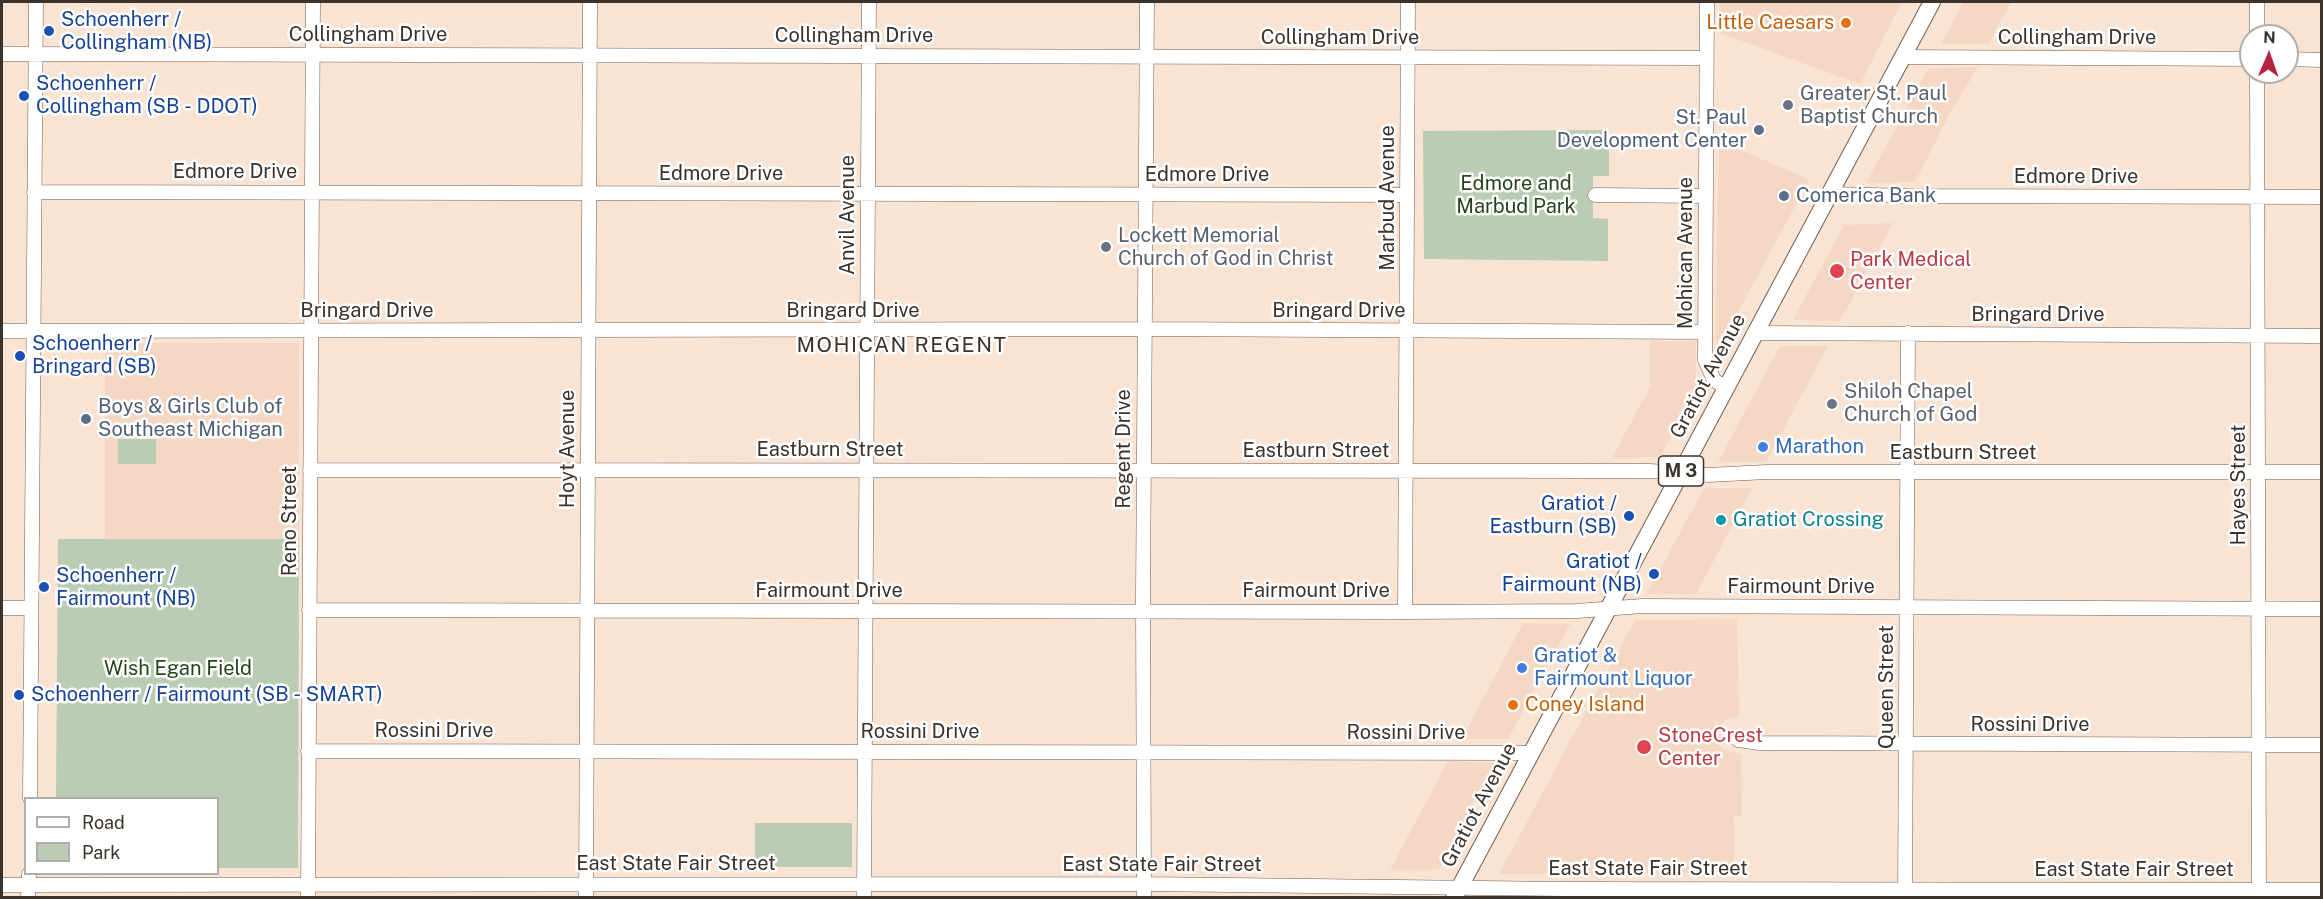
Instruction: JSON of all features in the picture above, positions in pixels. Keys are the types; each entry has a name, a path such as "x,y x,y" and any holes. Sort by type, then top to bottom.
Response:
{"main road":[{"name":"Gratiot Avenue","path":"1456,892 1932,2"}],"street":[{"path":"30,797 36,2"},
{"name":"Reno Street","path":"308,891 313,2"},
{"name":"Hoyt Avenue","path":"586,890 590,2"},
{"name":"Anvil Avenue","path":"864,891 869,2"},
{"name":"Regent Drive","path":"1144,891 1143,470 1147,2"},
{"name":"Marbud Avenue","path":"1405,612 1408,2"},
{"name":"Mohican Avenue","path":"1707,2 1705,360 1714,380 1726,388"},
{"path":"2257,2 2257,24"},
{"name":"Collingham Drive","path":"2,54 1706,58"},
{"name":"Collingham Drive","path":"1903,57 2239,59"},
{"path":"2299,59 2322,60"},
{"name":"Hayes Street","path":"2257,84 2259,894"},
{"name":"Edmore Drive","path":"34,192 1407,195"},
{"name":"Edmore Drive","path":"1830,194 2322,197"},
{"path":"1595,195 1705,196"},
{"name":"Bringard Drive","path":"2,331 1144,329 1705,332"},
{"name":"Bringard Drive","path":"1754,333 2322,336"},
{"name":"Queen Street","path":"1905,893 1908,333"},
{"name":"Eastburn Street","path":"310,470 1650,471 1708,475 1767,472 2322,472"},
{"name":"Fairmount Drive","path":"309,610 1405,612 1607,609 1638,606 2322,609"},
{"path":"2,608 31,608"},
{"name":"Rossini Drive","path":"1738,740 1906,744 2322,745"},
{"name":"Rossini Drive","path":"308,751 1531,753"},
{"name":"East State Fair Street","path":"2,885 308,891 2259,894 2322,890"}],"shaded area":[{"path":"1720,2 1902,2 1860,84 1720,33"},
{"path":"1963,2 2011,2 1988,44 1941,44"},
{"path":"1978,67 1949,115 1915,182 1866,183 1928,69"},
{"path":"1719,140 1809,180 1721,344 1715,342"},
{"path":"1893,223 1840,321 1793,320 1844,225"},
{"path":"1650,341 1696,341 1696,389 1660,457 1612,458 1650,387"},
{"path":"105,343 299,343 299,539 105,539"},
{"path":"1780,346 1828,346 1766,462 1718,462"},
{"path":"1704,488 1752,488 1696,594 1647,594"},
{"name":"StoneCrest Center","path":"1737,619 1739,716 1726,719 1718,728 1717,734 1724,750 1741,754 1742,816 1734,817 1734,873 1499,874 1635,620"},
{"path":"1523,623 1570,624 1508,739 1462,739"},
{"path":"1448,761 1494,763 1439,869 1390,870"}],"green space":[{"name":"Edmore and Marbud Park","path":"1609,130 1609,176 1593,176 1593,218 1608,219 1608,261 1424,259 1423,131"},
{"path":"118,439 156,439 156,464 118,464"},
{"name":"Wish Egan Field","path":"58,539 299,539 298,868 219,868 219,797 56,797"},
{"path":"755,823 852,823 852,867 755,867"}],"place":[{"name":"Little Caesars","path":"1846,23"},
{"name":"Schoenherr / Collingham (NB)","path":"49,31"},
{"name":"Schoenherr / Collingham (SB - DDOT)","path":"24,96"},
{"name":"Greater St. Paul Baptist Church","path":"1788,105"},
{"name":"St. Paul Development Center","path":"1759,130"},
{"name":"Comerica Bank","path":"1784,196"},
{"name":"Lockett Memorial Church of God in Christ","path":"1106,247"},
{"name":"Park Medical Center","path":"1837,271"},
{"name":"Schoenherr / Bringard (SB)","path":"20,356"},
{"name":"Shiloh Chapel Church of God","path":"1832,404"},
{"name":"Boys & Girls Club of Southeast Michigan","path":"86,419"},
{"name":"Marathon","path":"1763,447"},
{"name":"Gratiot / Eastburn (SB)","path":"1629,516"},
{"name":"Gratiot Crossing","path":"1721,520"},
{"name":"Gratiot / Fairmount (NB)","path":"1654,574"},
{"name":"Schoenherr / Fairmount (NB)","path":"44,587"},
{"name":"Gratiot & Fairmount Liquor","path":"1522,668"},
{"name":"Schoenherr / Fairmount (SB - SMART)","path":"19,695"},
{"name":"Coney Island","path":"1513,705"},
{"name":"StoneCrest Center","path":"1644,747"}],"district":[{"name":"MOHICAN REGENT","path":"902,346"}]}
